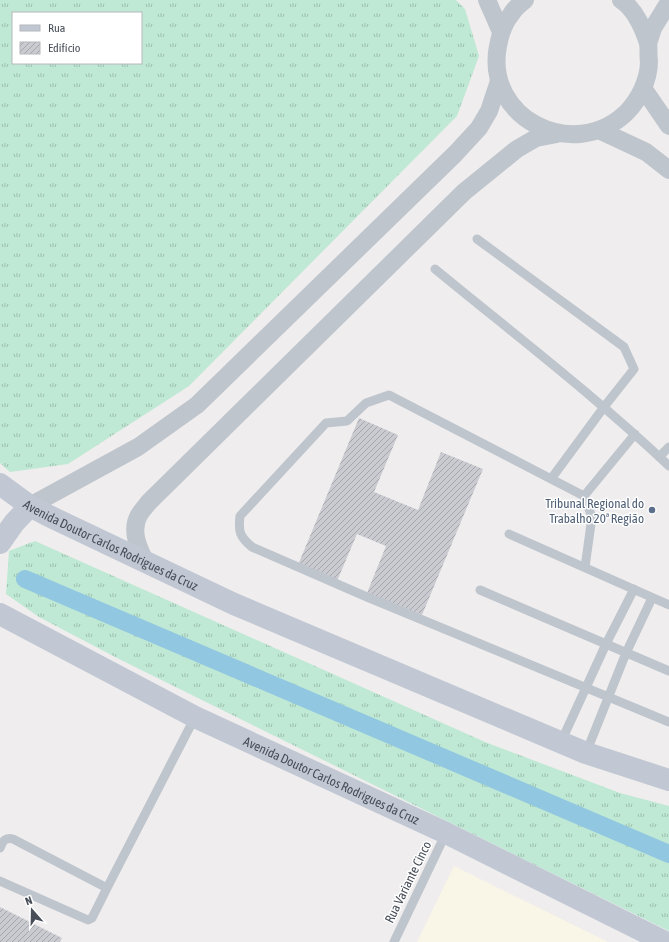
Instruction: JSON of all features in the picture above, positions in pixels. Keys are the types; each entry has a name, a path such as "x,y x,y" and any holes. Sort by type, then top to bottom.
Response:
{"main road":[{"name":"Avenida Doutor Carlos Rodrigues da Cruz","path":"0,484 30,506 234,604 586,753 669,780"},
{"path":"0,543 14,523 30,506"},
{"name":"Avenida Doutor Carlos Rodrigues da Cruz","path":"0,614 195,717 446,833 665,942"}],"street":[{"path":"487,0 501,32"},
{"path":"525,0 512,13 501,32 496,57 499,82 512,106 532,124 557,134"},
{"path":"146,563 136,541 136,529 138,516 149,502 464,192 517,149 536,138 557,134 578,135 599,130 618,121 633,106 643,88 649,66 648,44 640,22 621,0"},
{"path":"648,44 653,28 669,2"},
{"path":"30,506 138,447 197,404 480,128 489,111 499,82"},
{"path":"643,88 669,126"},
{"path":"599,130 646,152 669,170"}],"lane":[{"path":"477,239 624,347 634,369 551,479"},
{"path":"435,269 635,434 669,466"},
{"path":"585,567 592,517 584,496 389,395 366,403 347,421 326,423 240,516 238,528 242,537 252,547 367,597 669,722"},
{"path":"584,496 635,434"},
{"path":"659,457 669,447"},
{"path":"509,534 669,605"},
{"path":"562,742 606,644 634,589"},
{"path":"480,590 669,671"},
{"path":"586,753 626,653 652,598"},
{"path":"0,881 88,920 92,918 195,717"},
{"name":"Rua Variante Cinco","path":"394,942 446,833"},
{"path":"0,848 2,842 9,838 13,839 107,888"}],"shaded area":[{"path":"454,866 608,942 417,942"}],"green space":[{"path":"0,0 456,0 465,9 479,56 457,116 189,386 68,464 10,472 0,463"},
{"path":"35,541 485,742 620,793 669,806 669,931 119,659 39,617 6,594 9,551"}],"building":[{"path":"359,418 398,435 374,492 418,510 441,452 483,469 422,615 367,593 386,546 357,534 337,581 298,565"},
{"path":"0,907 62,938 60,942 0,942"}],"waterway":[{"path":"25,579 669,854"}],"place":[{"name":"Tribunal Regional do Trabalho 20ª Região","path":"652,510"}]}
